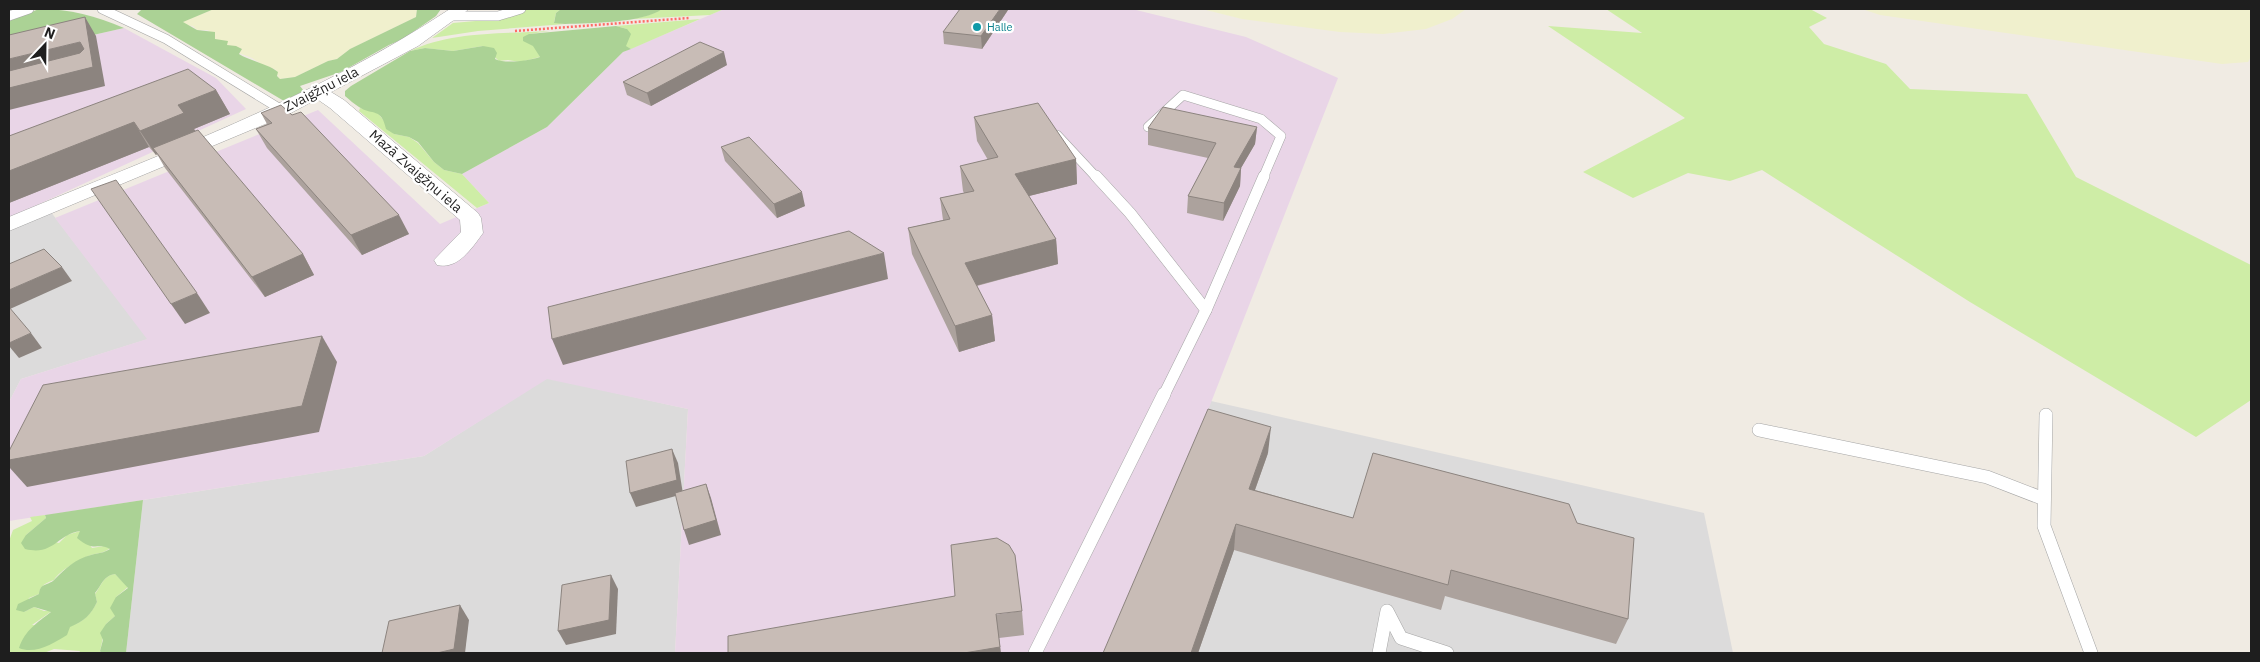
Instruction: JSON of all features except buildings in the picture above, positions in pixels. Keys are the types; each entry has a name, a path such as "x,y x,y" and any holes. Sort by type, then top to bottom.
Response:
{"street":[{"name":"Zvaigžņu iela","path":"9,225 282,110 412,42 456,13"},
{"name":"Mazā Zvaigžņu iela","path":"318,92 338,104 470,218 472,233 462,246 445,260"}],"lane":[{"path":"9,16 29,9"},
{"path":"102,9 166,39 282,110"},
{"path":"456,13 491,17 521,9"},
{"path":"1035,653 1206,310 1281,136 1261,119 1183,95 1148,127"},
{"path":"1050,128 1130,213 1206,310"},
{"path":"2046,415 2044,526 2091,653"},
{"path":"1759,430 1987,477 2044,499"},
{"path":"1379,653 1387,611 1401,638 1447,653"}],"path":[{"path":"511,31 690,18"}],"shaded area":[{"path":"724,9 1132,9 1246,37 1338,78 1113,653 675,653 688,409 547,379 424,456 9,521 9,402 21,379 147,339 55,218 318,110 440,224 489,203 462,174 547,127 623,52"},
{"path":"124,28 216,78 246,109 9,218 9,54"},
{"path":"44,203 148,339 21,379 9,402 9,218"},
{"path":"547,378 688,409 675,653 126,653 143,500 424,456"},
{"path":"1211,401 1704,513 1733,653 1113,653"}],"green space":[{"path":"39,9 83,14 124,28 9,54 9,21"},
{"path":"142,9 214,9 183,22 197,30 215,32 215,39 228,41 227,45 242,49 239,54 274,69 278,72 277,76 280,79 295,77 328,61 337,59 350,49 416,17 417,9 441,9 436,16 403,39 341,72 300,86 304,91 284,101 137,14"},
{"path":"214,9 417,9 416,17 350,49 337,59 328,61 295,77 279,79 275,69 266,67 252,58 239,53 242,49 214,39 208,30 197,30 193,26 185,25 182,22"},
{"path":"528,9 561,9 556,13 554,22 565,24 478,31 432,38 453,23 498,19"},
{"path":"561,9 662,9 654,14 630,20 554,23 556,13"},
{"path":"662,9 724,9 710,15 633,19"},
{"path":"1202,9 1466,9 1452,19 1426,29 1383,34 1340,32 1242,19"},
{"path":"1606,9 1810,9 1827,18 1809,27 1824,44 1886,64 1910,89 2027,94 2076,177 2251,265 2251,400 2196,437 1970,302 1762,170 1730,181 1688,173 1633,198 1583,172 1685,118 1548,26 1642,33"},
{"path":"1862,9 2251,9 2251,57 2248,62 2222,64 1880,15"},
{"path":"700,19 631,49 625,46 627,29 616,26"},
{"path":"616,26 627,29 631,34 626,46 631,49 623,52 547,127 462,174 444,170 434,162 418,142 409,137 394,134 386,129 379,115 364,110 345,96 345,91 351,86 410,51 425,48 453,51 483,46 494,48 497,53 495,59 499,61 523,61 540,57 533,46 523,41 523,37 529,34"},
{"path":"550,31 529,34 540,57 520,62 499,61 483,46 453,51 425,48 410,51 443,40 461,37 497,33"},
{"path":"360,108 377,112 394,134 409,137 418,143 434,162 444,170 462,174 489,203 477,208 359,111"},
{"path":"143,500 126,653 101,653 100,651 103,640 100,633 115,616 110,608 116,597 128,588 115,574 103,581 95,593 97,602 90,614 70,627 67,635 38,649 25,650 19,648 25,636 36,623 51,612 34,607 24,612 16,610 18,604 39,594 43,586 53,581 75,561 110,549 88,545 83,542 77,538 80,531 65,536 42,550 25,549 21,543 26,535 46,518 45,515"},
{"path":"45,515 46,518 26,535 59,543 67,535 80,531 92,548 104,546 110,548 76,562 65,569 54,580 44,585 39,594 29,598 24,612 34,607 44,611 52,611 32,625 70,626 84,619 91,612 97,602 95,594 103,581 115,574 128,587 116,597 115,616 106,624 101,653 79,653 80,651 54,649 44,653 9,653 9,541 13,530 32,521 30,517"}],"place":[{"name":"Halle","path":"977,27"}]}
